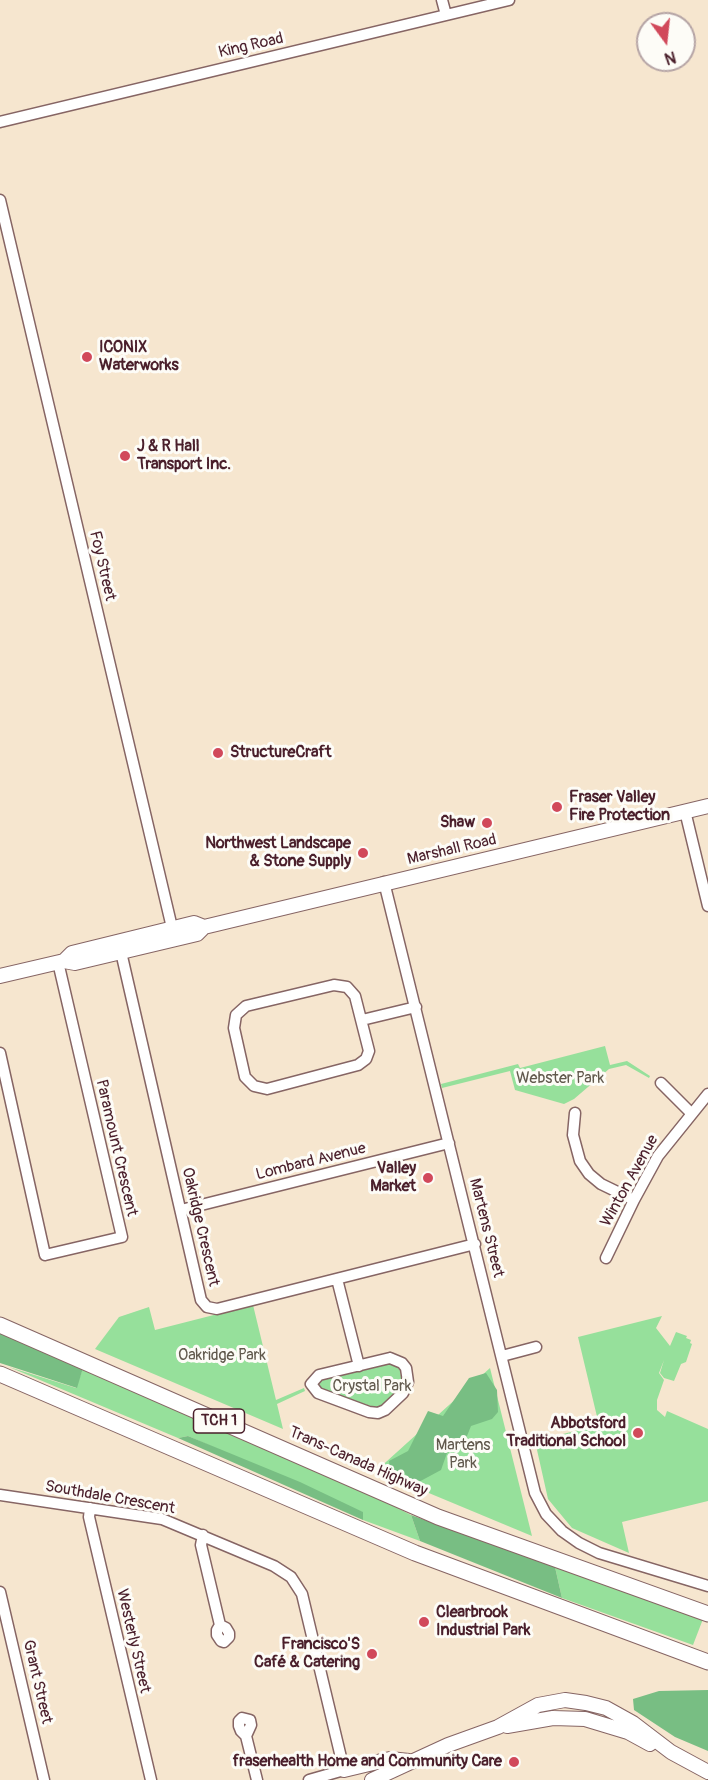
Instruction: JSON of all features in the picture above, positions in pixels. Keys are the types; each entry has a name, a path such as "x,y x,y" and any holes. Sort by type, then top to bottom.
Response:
{"highway":[{"name":"Trans-Canada Highway","path":"0,1325 438,1517 708,1614"},
{"name":"TCH 1","path":"0,1374 415,1552 708,1662"}],"main road":[{"name":"Marshall Road","path":"61,961 72,953 174,934 196,934 204,927 708,806"},
{"name":"Marshall Road","path":"0,976 61,961 75,963 121,952 174,934"},
{"path":"372,1780 448,1745 498,1727 538,1705 565,1700 606,1708 633,1723 671,1752 708,1772"},
{"path":"498,1727 566,1718 604,1723 628,1732 654,1747 671,1752"},
{"path":"344,1770 390,1759 411,1761"}],"street":[{"path":"442,0 446,15"},
{"name":"King Road","path":"0,122 508,0"},
{"name":"Foy Street","path":"0,200 174,934"},
{"path":"685,811 708,906"},
{"name":"Martens Street","path":"384,882 535,1493 546,1514 562,1532 599,1553 708,1586"},
{"name":"Oakridge Crescent","path":"121,952 201,1300 207,1307 217,1309 475,1244"},
{"name":"Paramount Crescent","path":"0,1053 45,1255 122,1237 61,961"},
{"path":"334,985 346,987 355,996 362,1020 369,1051 366,1059 358,1065 267,1089 254,1086 245,1077 234,1028 236,1016 246,1006 334,985"},
{"path":"362,1020 416,1007"},
{"path":"661,1083 692,1114"},
{"name":"Winton Avenue","path":"606,1258 658,1156 708,1094"},
{"path":"575,1113 573,1135 579,1161 601,1184 634,1200"},
{"name":"Lombard Avenue","path":"181,1210 449,1143"},
{"path":"337,1279 359,1366"},
{"path":"502,1356 536,1347"},
{"path":"390,1358 398,1360 406,1368 408,1382 406,1388 385,1410 378,1413 369,1412 318,1393 311,1384 319,1376 359,1366 390,1358"},
{"name":"Southdale Crescent","path":"0,1495 162,1519 274,1566 291,1577 302,1594 344,1770"},
{"name":"Westerly Street","path":"90,1508 89,1517 151,1780"},
{"path":"203,1535 201,1545 220,1625"},
{"name":"Grant Street","path":"0,1592 44,1780"},
{"path":"246,1736 257,1780"},
{"path":"309,1780 344,1770"}],"green space":[{"name":"Webster Park","path":"605,1046 610,1065 627,1061 650,1076 649,1078 626,1065 609,1069 574,1099 564,1104 515,1090 510,1071 442,1088 441,1084 518,1064 520,1068"},
{"name":"Oakridge Park","path":"253,1305 276,1400 304,1388 305,1391 277,1404 283,1429 95,1349 119,1317 149,1307 155,1330"},
{"name":"Abbotsford Traditional School","path":"662,1316 656,1328 670,1346 676,1332 687,1336 686,1338 691,1340 692,1344 686,1362 681,1364 674,1381 664,1378 660,1373 664,1360 659,1373 664,1380 657,1400 657,1410 665,1417 667,1411 708,1429 708,1501 622,1522 629,1553 572,1528 548,1499 535,1441 599,1425 578,1337"},
{"path":"0,1333 83,1368 77,1388 0,1363"},
{"name":"Crystal Park","path":"389,1363 400,1370 402,1385 382,1406 376,1408 321,1389 317,1384 320,1380"},
{"path":"9,1367 76,1388 83,1368 382,1500 411,1515 420,1541 363,1520 362,1512 188,1436 178,1438"},
{"name":"Martens Park","path":"490,1368 532,1536 376,1471"},
{"path":"486,1373 497,1390 498,1412 492,1419 471,1426 463,1446 447,1453 441,1470 415,1484 403,1472 390,1474 389,1461 408,1451 428,1411 443,1416 469,1378"},
{"path":"188,1436 300,1482 363,1512 363,1520 178,1438"},
{"path":"411,1515 555,1567 562,1598 420,1541"},
{"path":"555,1567 703,1619 693,1645 562,1598"},
{"path":"708,1690 708,1751 675,1737 634,1710 633,1699 659,1691"}],"place":[{"name":"ICONIX Waterworks","path":"87,357"},
{"name":"J & R Hall Transport Inc.","path":"125,456"},
{"name":"StructureCraft","path":"218,753"},
{"name":"Fraser Valley Fire Protection","path":"557,807"},
{"name":"Shaw","path":"487,823"},
{"name":"Northwest Landscape & Stone Supply","path":"363,853"},
{"name":"Valley Market","path":"428,1178"},
{"name":"Abbotsford Traditional School","path":"638,1433"},
{"name":"Clearbrook Industrial Park","path":"424,1622"},
{"name":"Francisco'S Café & Catering","path":"372,1654"},
{"name":"fraserhealth Home and Community Care","path":"514,1762"}]}
